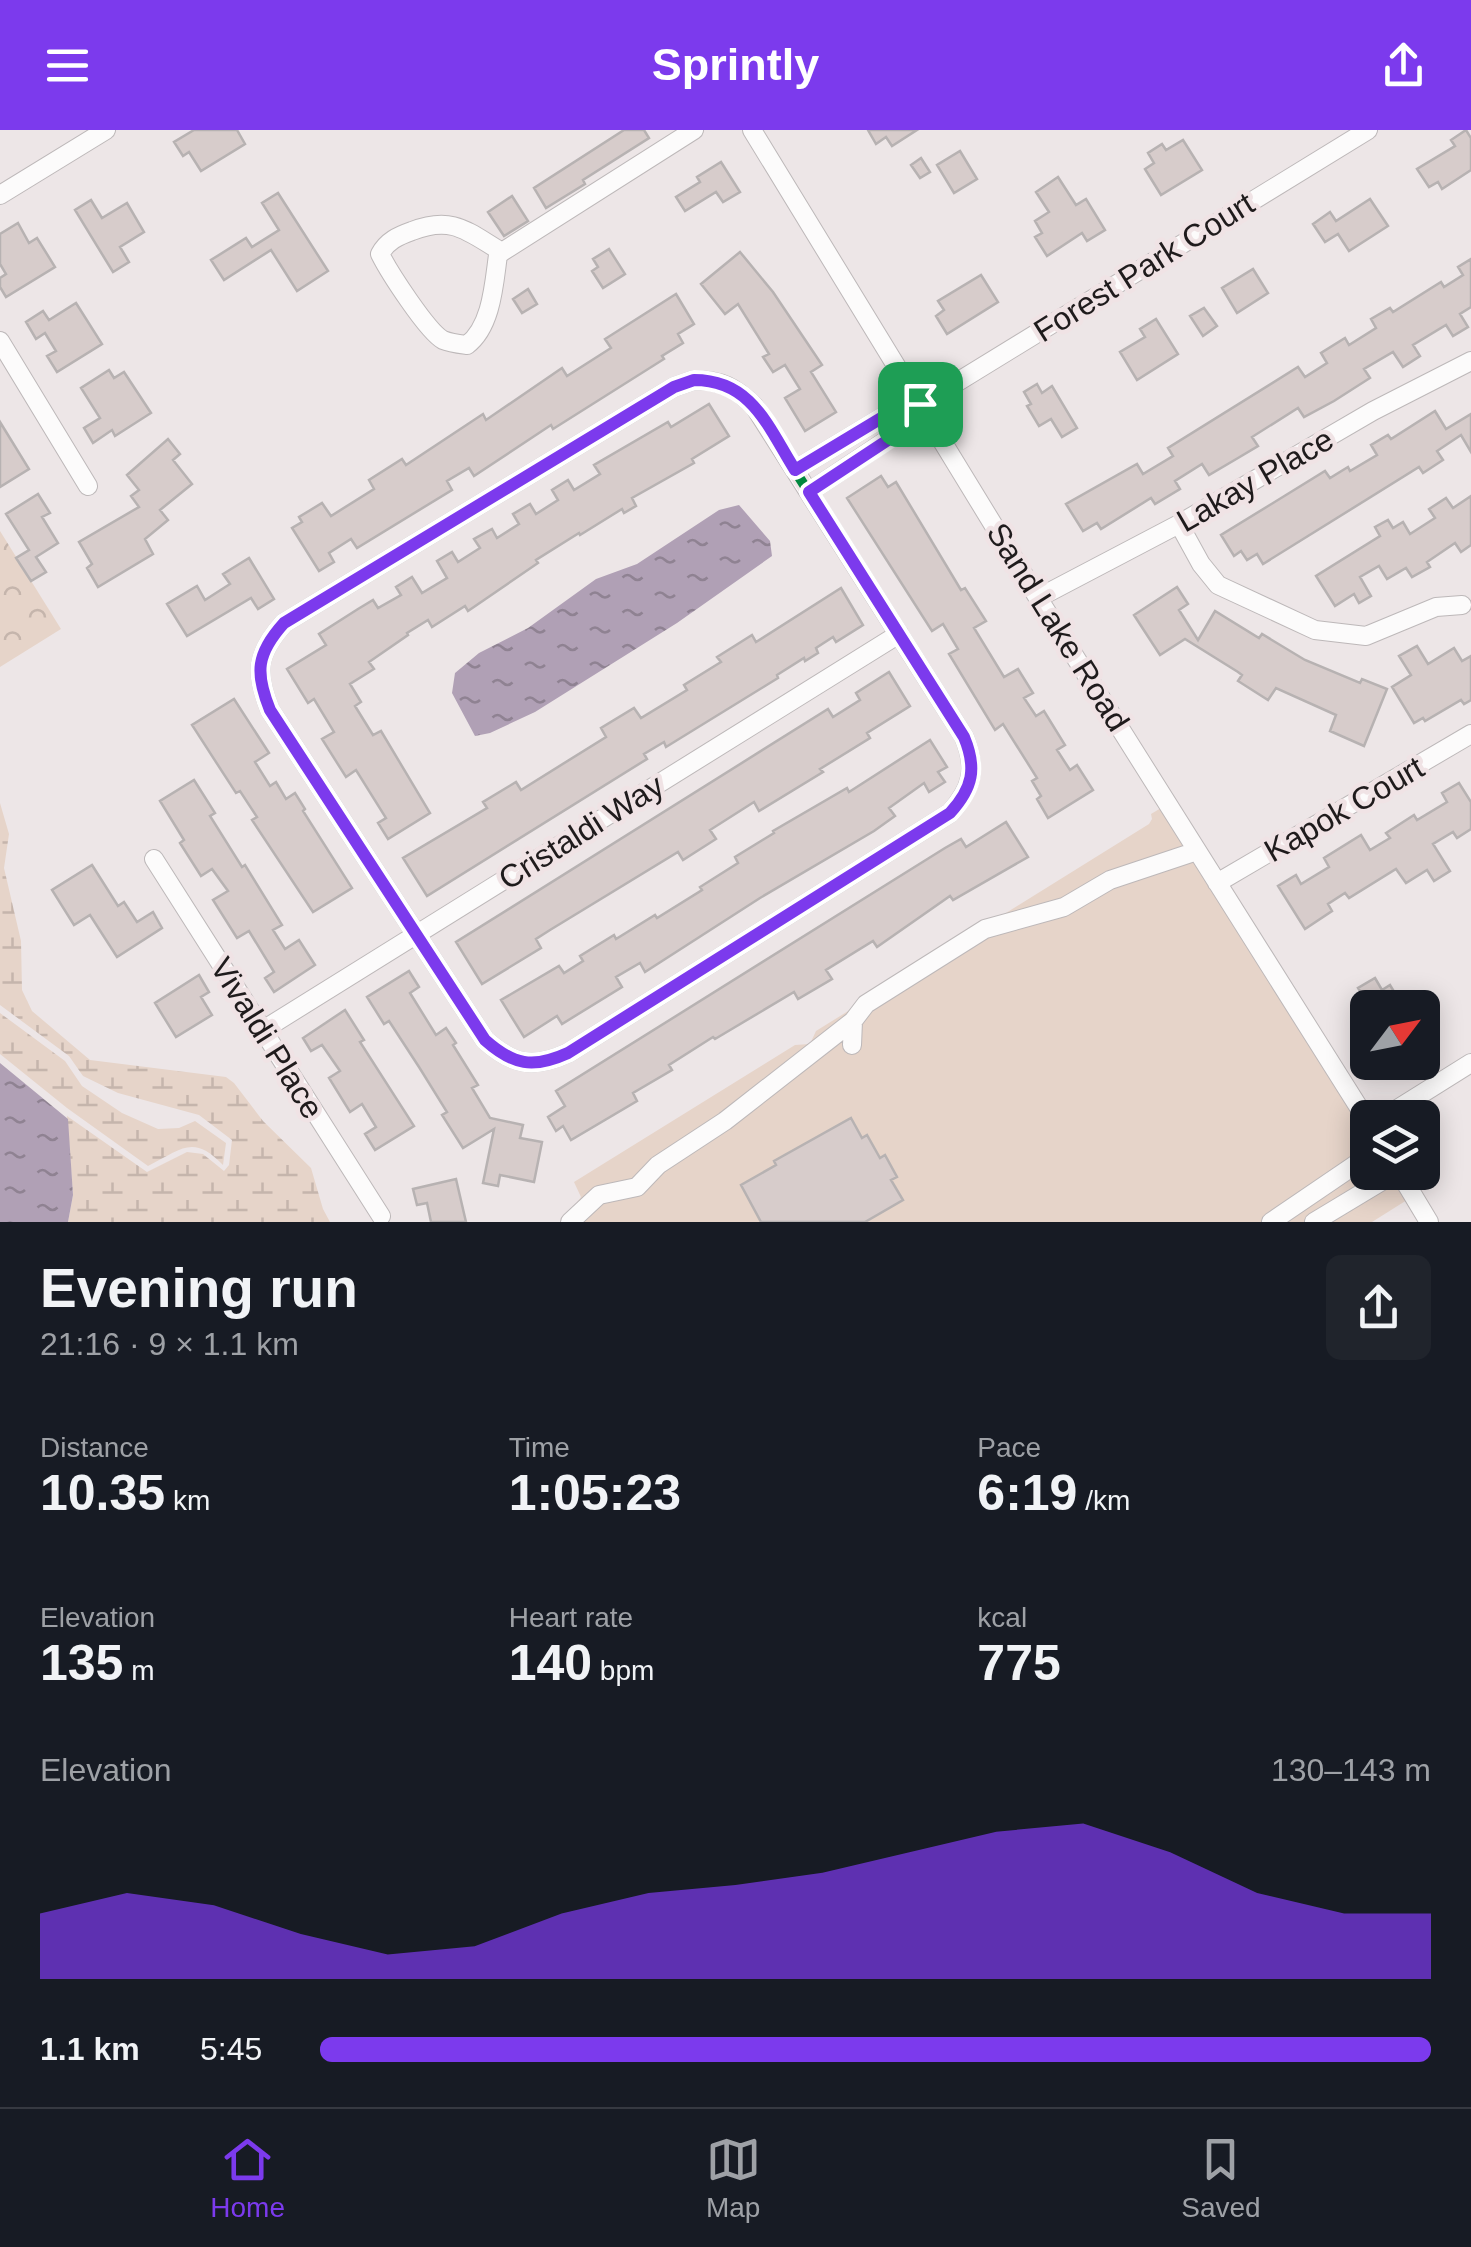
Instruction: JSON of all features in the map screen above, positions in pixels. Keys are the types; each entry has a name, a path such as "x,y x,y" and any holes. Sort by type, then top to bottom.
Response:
{"street":[{"path":"0,195 106,130"},
{"path":"502,252 443,222 401,236 386,244 380,254 388,271 435,334 446,342 467,345 474,340 492,302 498,254 502,252 694,130"},
{"name":"Sand Lake Road","path":"752,130 1038,598 1354,1100"},
{"name":"Forest Park Court","path":"920,404 1368,130"},
{"path":"0,341 88,486"},
{"name":"Lakay Place","path":"1038,598 1471,361"},
{"path":"694,380 714,380 736,388 754,406 809,492 964,737 972,756 972,779 964,798 950,813 568,1053 548,1062 525,1063 503,1056 485,1040 270,710 260,685 260,662 269,639 284,623 674,387 694,380"},
{"path":"795,470 888,414 920,404"},
{"path":"809,492 900,432 920,404"},
{"path":"845,440 858,460"},
{"path":"1179,524 1218,585 1315,630 1366,636 1436,607 1462,604"},
{"name":"Cristaldi Way","path":"263,1030 899,634"},
{"name":"Kapok Court","path":"1217,883 1471,734"},
{"path":"570,1222 599,1195 637,1187 658,1165 725,1122 853,1021 866,1004 985,929 1064,907 1110,880 1197,851"},
{"name":"Vivaldi Place","path":"154,859 381,1216"},
{"path":"852,1045 853,1021"},
{"path":"1412,1100 1471,1063"},
{"path":"1270,1222 1350,1168"},
{"path":"1314,1222 1368,1190"},
{"path":"1410,1190 1430,1222"}],"green space":[{"path":"0,531 61,629 0,667"},
{"path":"0,803 9,834 4,868 21,941 22,990 32,1011 90,1060 226,1077 311,1168 330,1222 68,1222 73,1195 67,1116 147,1172 187,1152 203,1154 224,1171 229,1165 232,1140 199,1115 118,1093 83,1076 69,1056 0,1005"},
{"path":"1161,808 1350,1111 1350,1190 1400,1190 1407,1200 1372,1222 564,1222 581,1197 574,1182 795,1045 810,1044 816,1031 1149,824 1151,814"},
{"path":"0,1013 65,1061 82,1086 122,1113 158,1129 179,1128 195,1121 226,1143 223,1165 213,1155 195,1147 179,1150 148,1166 0,1054"}],"water":[{"path":"739,505 770,541 772,556 677,623 535,712 475,736 452,693 455,673 479,653 528,628 596,579 637,564 719,510"},
{"path":"0,1063 68,1119 73,1195 68,1222 0,1222"}],"building":[{"path":"194,130 237,130 245,144 201,171 189,152 183,156 174,142"},
{"path":"624,130 644,130 649,138 546,208 534,188"},
{"path":"868,130 917,130 892,146 886,137 876,144"},
{"path":"1466,130 1471,138 1471,170 1442,189 1438,182 1429,187 1417,169 1455,146 1451,140"},
{"path":"1183,140 1202,170 1161,195 1145,169 1154,163 1148,153 1162,144 1166,150"},
{"path":"960,151 977,179 954,193 937,165"},
{"path":"921,158 930,172 920,178 911,165"},
{"path":"721,162 740,192 723,202 716,192 685,211 676,197"},
{"path":"1058,177 1076,205 1086,199 1105,230 1087,241 1082,233 1047,256 1035,237 1042,233 1035,221 1049,212 1036,192"},
{"path":"278,193 328,271 297,291 271,250 224,280 211,260 246,238 252,247 279,230 262,203"},
{"path":"512,196 528,221 504,236 488,212"},
{"path":"1370,199 1388,226 1349,251 1338,234 1325,242 1313,224 1330,212 1336,221"},
{"path":"91,200 102,218 127,203 144,232 120,247 129,262 113,272 75,210"},
{"path":"18,223 29,243 37,238 55,267 6,297 0,287 0,278 6,274 0,264 0,234"},
{"path":"609,249 625,274 603,288 592,271 598,267 593,259"},
{"path":"740,252 773,292 822,365 811,372 836,412 805,431 785,398 800,389 785,365 773,372 763,357 769,354 738,304 725,314 701,284"},
{"path":"1471,259 1471,307 1460,314 1468,327 1453,336 1446,325 1413,345 1420,356 1403,367 1393,352 1364,369 1370,378 1304,417 1298,408 1252,437 1258,446 1209,475 1202,464 1175,481 1180,489 1155,504 1151,498 1101,529 1097,523 1083,531 1066,504 1137,464 1143,474 1173,456 1168,448 1298,367 1305,377 1327,363 1321,353 1345,338 1349,345 1376,328 1371,319 1390,308 1393,312 1441,282 1444,287 1463,275 1458,267"},
{"path":"1253,269 1268,293 1237,313 1222,288"},
{"path":"981,275 998,302 947,334 936,316 944,310 938,301"},
{"path":"528,289 537,304 522,313 513,299"},
{"path":"676,294 694,324 678,334 683,343 662,356 664,359 553,429 551,425 474,476 469,468 447,481 452,490 357,548 351,539 329,553 334,562 319,571 292,528 302,522 299,517 322,503 331,516 374,489 369,480 402,459 406,465 483,414 486,420 562,368 567,376 611,348 605,339"},
{"path":"76,303 102,344 57,372 47,356 56,351 45,333 36,339 26,322 43,311 49,320"},
{"path":"1204,308 1217,326 1203,336 1190,316"},
{"path":"1156,319 1178,354 1137,380 1120,352 1145,337 1140,329"},
{"path":"109,370 114,378 124,372 151,413 115,436 112,430 93,443 84,428 100,418 81,388"},
{"path":"1037,384 1042,393 1052,386 1077,428 1062,437 1051,419 1039,426 1024,392"},
{"path":"709,404 729,436 692,459 694,463 632,498 636,506 624,513 622,509 579,533 468,611 465,606 432,627 428,620 407,633 369,662 374,669 350,684 361,702 355,706 373,735 381,731 430,813 388,839 378,823 386,818 356,770 346,777 322,739 334,732 314,699 308,703 287,669 326,645 319,634 358,609 373,600 378,608 401,595 396,587 412,577 422,593 447,578 437,561 452,552 458,562 480,548 474,539 492,529 497,538 519,524 513,514 530,504 536,514 558,500 552,490 568,480 574,490 600,474 594,465 668,422 671,427"},
{"path":"1435,411 1446,429 1471,414 1471,452 1461,435 1437,451 1443,460 1423,473 1419,467 1263,564 1257,554 1247,560 1241,551 1234,556 1221,535 1325,471 1330,478 1348,467 1350,471 1377,455 1371,445 1388,435 1391,439"},
{"path":"0,422 29,469 0,487"},
{"path":"168,439 180,454 173,460 192,484 160,510 168,520 145,539 153,554 98,587 87,568 92,564 79,542 139,507 131,496 139,490 127,475"},
{"path":"881,476 888,487 896,482 961,590 965,588 986,621 974,628 1004,677 1018,669 1033,693 1024,698 1036,716 1044,711 1065,745 1057,750 1070,770 1077,765 1093,790 1048,818 1032,781 1037,778 1003,724 995,730 949,654 958,649 943,624 932,631 847,498"},
{"path":"38,494 50,513 42,517 58,543 36,557 46,572 31,581 16,558 29,550 6,514"},
{"path":"1471,496 1471,545 1461,552 1455,543 1427,562 1430,567 1412,577 1406,568 1387,579 1379,566 1360,577 1371,596 1359,603 1354,594 1335,606 1316,576 1380,536 1375,527 1388,520 1393,528 1403,522 1410,534 1435,518 1429,509 1446,498 1453,508"},
{"path":"249,558 274,599 258,609 251,598 187,636 167,604 197,586 205,600 230,584 223,574"},
{"path":"1177,587 1188,604 1179,610 1198,640 1215,611 1305,660 1360,683 1362,679 1387,689 1364,746 1330,731 1336,715 1276,688 1268,700 1238,681 1242,675 1238,672 1185,639 1160,655 1134,615"},
{"path":"841,588 863,625 836,642 833,637 816,648 818,653 805,661 804,658 666,747 664,742 644,754 647,759 427,896 403,858 487,808 483,802 516,782 521,790 606,737 601,728 634,708 641,718 687,690 684,685 721,662 717,657 752,635 756,642"},
{"path":"1417,646 1428,664 1454,648 1462,661 1471,656 1471,700 1464,704 1461,700 1425,721 1423,718 1414,723 1392,687 1411,675 1399,656"},
{"path":"889,672 910,706 867,733 870,738 759,811 754,802 710,830 716,839 683,860 678,852 550,930 536,939 541,948 482,984 456,942 828,709 833,717 860,700 856,693"},
{"path":"234,699 269,753 255,762 270,786 276,782 286,799 295,793 352,888 313,912 252,820 257,817 240,791 236,793 192,725"},
{"path":"930,740 947,767 938,772 945,782 929,792 924,783 889,808 895,816 874,831 645,972 640,963 616,977 622,987 562,1024 557,1016 524,1037 501,1000 559,966 564,973 583,961 580,956 614,935 616,939 655,915 657,918 738,863 735,857 773,831 847,788 849,792"},
{"path":"194,780 215,813 210,816 282,925 273,930 285,949 299,940 315,965 274,992 265,978 274,972 249,931 237,938 213,900 228,891 212,869 201,876 160,801"},
{"path":"1459,783 1471,802 1471,829 1457,838 1453,832 1433,844 1450,871 1434,881 1427,870 1406,883 1396,869 1349,898 1345,893 1328,904 1332,911 1305,929 1278,886 1296,875 1301,884 1329,867 1324,858 1361,835 1370,850 1390,838 1386,833 1414,815 1417,820 1447,802 1442,793"},
{"path":"1006,822 1028,857 953,900 950,896 877,947 873,941 826,970 832,979 798,999 794,992 713,1037 669,1065 672,1070 633,1093 637,1101 571,1140 563,1126 556,1131 548,1117 565,1106 556,1091 945,848 961,839 966,847"},
{"path":"92,865 118,906 124,902 137,922 153,912 162,928 117,957 90,915 74,925 52,890"},
{"path":"409,971 419,987 410,993 436,1035 446,1028 456,1043 453,1045 478,1085 472,1088 490,1118 523,1125 520,1138 542,1142 534,1182 500,1175 498,1186 483,1183 494,1129 463,1148 442,1115 447,1112 419,1067 389,1021 384,1024 367,997"},
{"path":"199,975 209,992 201,997 212,1015 176,1037 155,1003"},
{"path":"1375,978 1382,990 1359,990"},
{"path":"345,1010 364,1040 360,1042 414,1126 375,1150 365,1134 376,1127 362,1104 350,1112 329,1078 340,1071 322,1045 311,1051 303,1038"},
{"path":"851,1118 880,1158 885,1155 897,1177 891,1180 903,1200 865,1222 761,1222 741,1185 776,1165 774,1161"},
{"path":"456,1179 466,1222 431,1222 427,1203 417,1205 413,1189"}],"cycle path":[{"path":"694,380 727,386 754,406 964,737 970,778 950,813 568,1053 544,1061 524,1062 505,1055 485,1040 270,710 260,674 263,654 284,623 674,387 694,380"}],"route":[{"path":"694,380 714,380 736,388 754,406 795,470 888,414 920,404 900,432 809,492 964,737 972,756 972,779 964,798 950,813 568,1053 548,1062 525,1063 503,1056 485,1040 270,710 260,685 260,662 269,639 284,623 674,387 694,380"}]}
